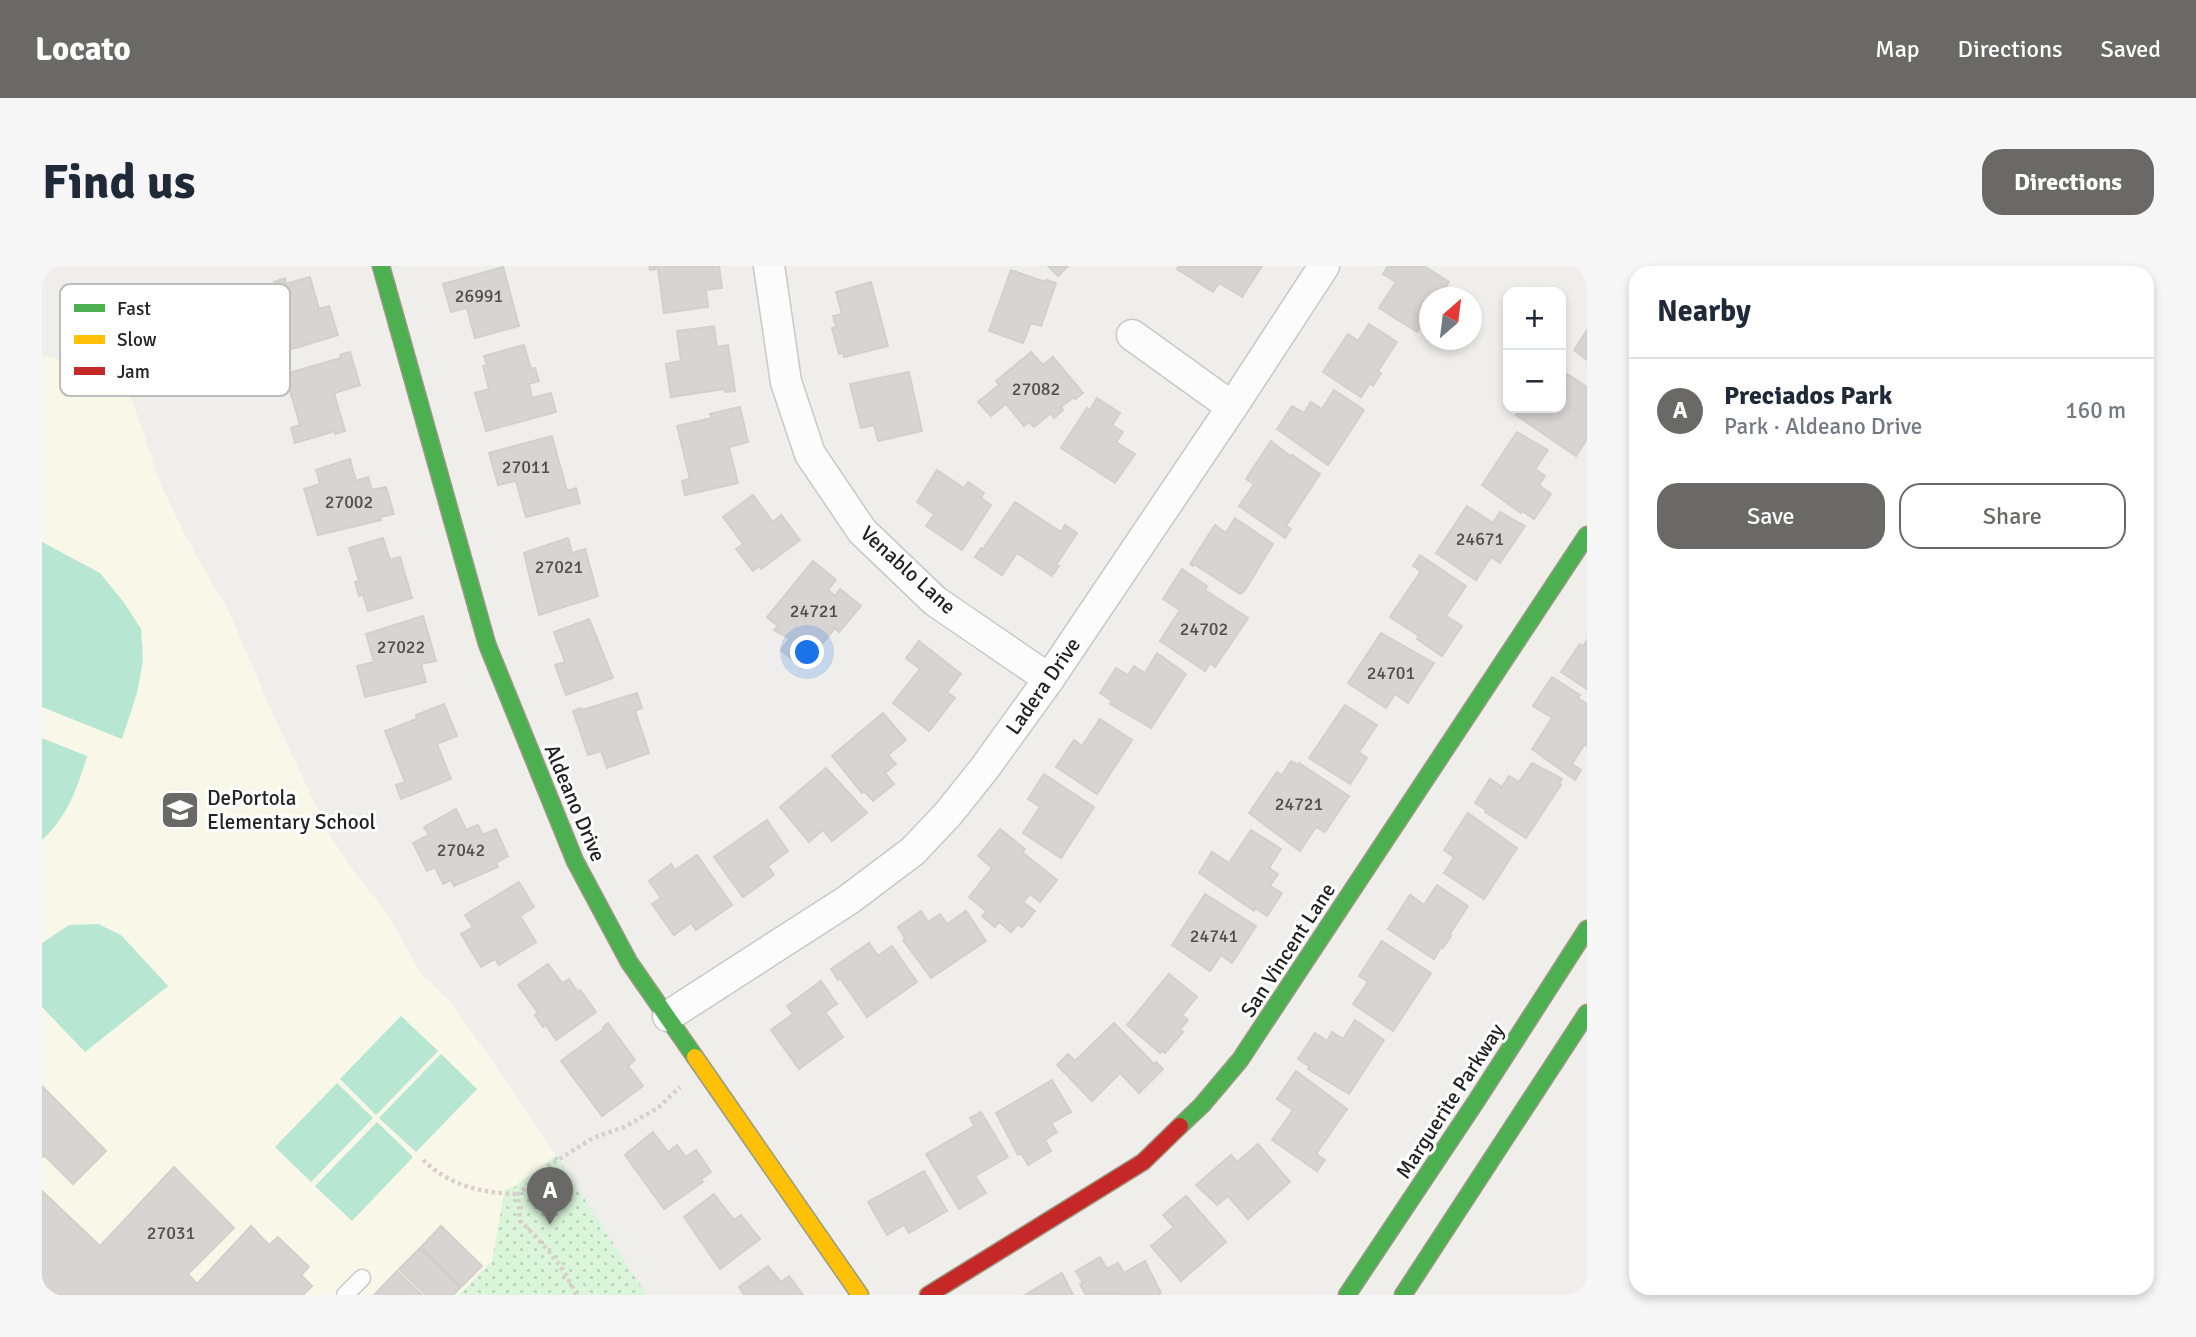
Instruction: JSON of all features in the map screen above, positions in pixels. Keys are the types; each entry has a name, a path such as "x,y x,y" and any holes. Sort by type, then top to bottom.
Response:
{"street":[{"name":"Aldeano Drive","path":"381,266 487,645 575,861 629,962 860,1295"},
{"name":"Venablo Lane","path":"769,266 786,382 810,454 862,531 935,601 1049,678"},
{"name":"Ladera Drive","path":"667,1016 848,900 913,851 963,796 1049,678 1324,266"},
{"path":"1132,335 1232,407"},
{"name":"San Vincent Lane","path":"928,1295 1143,1162 1202,1105 1240,1060 1587,535"},
{"name":"Marguerite Parkway","path":"1346,1295 1477,1100 1587,929"},
{"path":"1403,1295 1587,1013"}],"lane":[{"path":"345,1295 362,1278"}],"path":[{"path":"423,1160 435,1172 456,1182 488,1193 518,1194 548,1166 593,1138 624,1127 658,1108 679,1088"},
{"path":"518,1194 520,1221 544,1244 570,1280 576,1295"}],"shaded area":[{"name":"DePortola Elementary School","path":"42,356 60,359 60,396 130,396 160,483 187,539 230,614 275,719 331,837 387,913 422,975 449,1000 556,1155 514,1187 505,1189 492,1261 459,1295 42,1295"}],"green space":[{"path":"42,542 100,573 141,629 143,660 137,693 122,739 42,707"},
{"path":"42,738 87,756 70,802 58,822 42,840"},
{"path":"98,924 121,935 168,986 85,1052 42,1007 42,943 69,925"},
{"path":"401,1016 438,1051 376,1115 340,1079"},
{"path":"441,1054 477,1089 416,1152 379,1118"},
{"path":"337,1083 373,1118 311,1182 275,1147"},
{"path":"377,1122 413,1157 352,1221 315,1186"},
{"path":"556,1155 647,1295 459,1295 492,1261 505,1189 514,1187"}],"building":[{"path":"649,266 719,266 722,288 706,290 708,307 664,313 658,269 650,270"},
{"path":"1048,266 1068,266 1058,276"},
{"path":"1179,266 1262,266 1242,297 1219,283 1213,292 1177,269"},
{"path":"1388,266 1424,266 1449,282 1446,287 1419,287 1417,332 1379,308 1396,282 1383,274"},
{"path":"503,267 519,326 475,338 467,308 451,312 443,284"},
{"path":"1011,270 1056,283 1041,326 1031,323 1023,343 989,331"},
{"path":"310,277 319,309 329,306 338,335 292,349 290,284 286,284"},
{"path":"285,278 286,284 275,284 274,282"},
{"path":"871,282 888,346 844,357 843,353 839,354 832,328 836,327 833,316 842,314 836,292"},
{"path":"1369,324 1397,342 1378,371 1381,373 1373,386 1370,383 1361,397 1323,372 1348,334 1358,341"},
{"path":"714,326 717,347 728,345 735,391 725,392 724,389 671,397 666,364 681,361 677,331"},
{"path":"1587,330 1587,360 1574,350"},
{"path":"524,345 531,369 535,368 539,381 529,384 532,398 551,393 556,412 486,431 475,393 489,389 483,366 487,365 484,356"},
{"path":"350,352 360,385 334,393 345,431 335,434 335,431 295,443 291,428 300,425 290,391 290,373 341,358 340,355"},
{"path":"1031,352 1043,365 1053,357 1083,393 1061,407 1063,410 1054,418 1051,413 1034,427 1029,422 1024,426 1006,404 991,416 978,402 999,385 996,381"},
{"path":"909,372 922,431 878,441 874,425 861,428 850,384"},
{"path":"1567,374 1587,387 1587,439 1576,456 1516,415 1566,413"},
{"path":"1334,390 1364,410 1328,465 1277,429 1292,406 1304,413 1311,402 1322,409"},
{"path":"1097,398 1120,413 1112,425 1123,432 1116,442 1135,454 1115,483 1061,448 1087,408 1090,410"},
{"path":"740,407 748,442 729,447 738,483 685,495 682,481 690,479 677,426 712,418 710,414"},
{"path":"1517,432 1548,450 1535,469 1545,476 1539,485 1551,494 1534,519 1482,485"},
{"path":"552,436 567,491 576,488 580,503 526,517 516,481 498,485 489,453"},
{"path":"1271,441 1320,474 1286,526 1291,529 1285,538 1239,506 1254,484 1246,479"},
{"path":"350,459 356,481 368,477 372,490 386,487 394,514 380,517 381,520 318,535 304,489 320,484 316,470"},
{"path":"937,470 964,488 968,482 984,493 981,498 991,505 962,550 926,526 934,514 917,502"},
{"path":"753,495 773,522 781,515 800,540 761,569 759,566 753,571 736,549 743,544 723,517"},
{"path":"1015,502 1061,532 1065,525 1077,533 1052,576 1017,553 1002,575 975,557"},
{"path":"1467,506 1493,523 1500,512 1525,526 1500,563 1491,557 1476,580 1436,553"},
{"path":"1235,518 1273,544 1240,594 1190,564 1215,525 1226,533"},
{"path":"383,538 390,560 400,557 412,598 368,611 363,595 359,596 355,582 359,581 349,548"},
{"path":"568,538 572,553 585,549 598,596 539,615 524,553"},
{"path":"1420,555 1466,586 1446,616 1462,626 1442,656 1417,639 1419,636 1390,617 1421,571 1413,566"},
{"path":"813,561 836,580 828,590 835,596 840,589 861,606 839,632 835,628 802,668 781,650 790,639 774,630 778,626 767,617"},
{"path":"1182,569 1207,586 1205,590 1248,618 1215,667 1210,663 1205,671 1160,641 1180,610 1163,599"},
{"path":"423,616 436,661 421,664 426,682 365,697 357,666 374,662 366,634"},
{"path":"589,619 613,678 566,695 555,665 565,662 554,632"},
{"path":"1381,633 1434,663 1408,703 1395,694 1386,708 1348,683"},
{"path":"1587,640 1587,689 1561,672 1580,644 1583,646"},
{"path":"919,641 961,674 947,692 955,698 929,731 893,703 920,669 906,658"},
{"path":"1157,653 1186,674 1151,728 1110,704 1112,701 1100,693 1116,668 1128,675 1134,666 1145,673"},
{"path":"1552,677 1580,695 1578,698 1587,704 1587,746 1584,745 1572,764 1581,770 1575,780 1532,749 1552,718 1533,706"},
{"path":"637,693 642,708 635,711 649,753 607,768 601,751 588,755 573,711"},
{"path":"444,704 457,736 437,744 451,779 401,799 396,785 405,782 385,731 417,719 416,715"},
{"path":"1345,705 1377,725 1359,752 1367,758 1350,784 1309,758"},
{"path":"883,713 906,740 888,755 896,764 885,773 894,784 873,801 864,791 862,793 832,756"},
{"path":"1100,719 1132,740 1097,794 1056,767 1074,740 1082,746"},
{"path":"1291,761 1298,765 1299,763 1349,796 1325,832 1316,827 1300,851 1249,813 1277,772 1282,775"},
{"path":"1532,763 1562,779 1559,784 1561,785 1526,838 1475,803 1490,779 1502,787 1509,776 1519,782"},
{"path":"826,768 867,813 832,841 823,830 809,842 780,807"},
{"path":"1044,774 1094,807 1061,858 1023,833 1040,807 1028,799"},
{"path":"456,809 466,830 478,825 483,835 496,829 508,856 496,863 498,867 454,886 451,880 443,884 435,867 427,871 413,843 429,835 424,827"},
{"path":"1468,813 1517,848 1484,899 1444,873 1454,857 1444,850"},
{"path":"767,820 788,851 768,866 774,875 743,897 714,857"},
{"path":"1000,829 1025,849 1022,852 1057,880 1040,902 1030,894 1023,902 1035,911 1022,927 1018,924 1011,932 999,922 995,927 982,916 986,911 969,897 992,868 978,856"},
{"path":"1251,830 1281,849 1269,868 1278,874 1270,886 1282,893 1267,916 1255,908 1254,911 1199,873 1212,852 1229,863"},
{"path":"697,855 732,905 696,930 691,923 674,935 652,904 661,898 649,881 671,864 675,870"},
{"path":"519,882 534,907 520,916 536,942 499,965 495,959 481,967 461,934 473,927 465,915"},
{"path":"1437,885 1468,906 1434,959 1388,929 1410,895 1424,905"},
{"path":"1205,894 1256,926 1232,963 1221,955 1210,971 1172,945"},
{"path":"921,911 928,922 940,914 947,924 966,911 986,941 931,978 903,940 905,938 898,927"},
{"path":"1382,941 1431,973 1393,1031 1353,1004 1368,982 1359,976"},
{"path":"869,943 878,956 892,946 917,982 867,1017 831,969"},
{"path":"548,964 562,983 569,979 578,992 580,990 596,1012 556,1040 546,1025 543,1027 535,1015 538,1013 518,985"},
{"path":"1169,974 1197,997 1182,1015 1188,1020 1180,1029 1183,1032 1165,1053 1160,1053 1127,1025"},
{"path":"821,981 837,1004 825,1012 843,1037 799,1069 771,1030 793,1014 787,1006"},
{"path":"1355,1020 1384,1040 1349,1094 1308,1069 1310,1067 1298,1059 1315,1033 1327,1041 1332,1032 1343,1039"},
{"path":"608,1023 635,1060 628,1066 643,1086 602,1116 561,1061 604,1029"},
{"path":"1114,1023 1154,1064 1156,1062 1163,1069 1139,1093 1120,1073 1092,1101 1057,1065 1068,1054 1075,1061"},
{"path":"1296,1071 1347,1109 1316,1154 1325,1160 1317,1171 1272,1140 1293,1110 1277,1099"},
{"path":"1052,1080 1071,1112 1051,1123 1057,1132 1045,1140 1051,1151 1028,1165 1021,1153 1018,1155 996,1113"},
{"path":"42,1086 106,1151 73,1184 44,1155 42,1157"},
{"path":"981,1112 1008,1157 975,1176 986,1193 959,1209 926,1154 974,1126 970,1118"},
{"path":"653,1132 668,1152 677,1145 686,1157 696,1150 711,1172 701,1179 703,1182 664,1209 625,1155"},
{"path":"1258,1144 1290,1182 1248,1219 1228,1196 1217,1205 1196,1185 1231,1155 1237,1162"},
{"path":"174,1167 234,1228 188,1274 197,1284 251,1226 269,1245 278,1237 307,1265 309,1267 301,1275 312,1286 303,1295 42,1295 42,1191 100,1246"},
{"path":"924,1171 947,1211 909,1233 904,1225 887,1235 868,1202"},
{"path":"714,1194 734,1220 741,1215 760,1239 720,1269 684,1217"},
{"path":"1186,1196 1226,1242 1181,1281 1151,1246 1174,1227 1163,1215"},
{"path":"441,1226 482,1266 461,1287 421,1247"},
{"path":"420,1248 460,1288 453,1295 426,1295 399,1269"},
{"path":"1100,1257 1107,1269 1118,1263 1124,1273 1145,1261 1161,1293 1085,1294 1080,1284 1083,1283 1076,1271"},
{"path":"768,1266 781,1282 789,1276 803,1295 744,1295 739,1287"},
{"path":"397,1271 422,1295 374,1295"},
{"path":"1062,1273 1073,1295 1025,1295"}],"traffic: fast":[{"path":"381,266 487,644 575,861 629,962 695,1057"},
{"path":"1180,1126 1202,1105 1240,1060 1587,535"},
{"path":"1347,1295 1587,929"},
{"path":"1403,1295 1587,1013"}],"traffic: slow":[{"path":"695,1057 860,1295"}],"traffic: jam":[{"path":"928,1295 1143,1162 1180,1126"}],"place":[{"name":"DePortola Elementary School","path":"180,810"},
{"name":"Preciados Park","path":"550,1225"}]}
